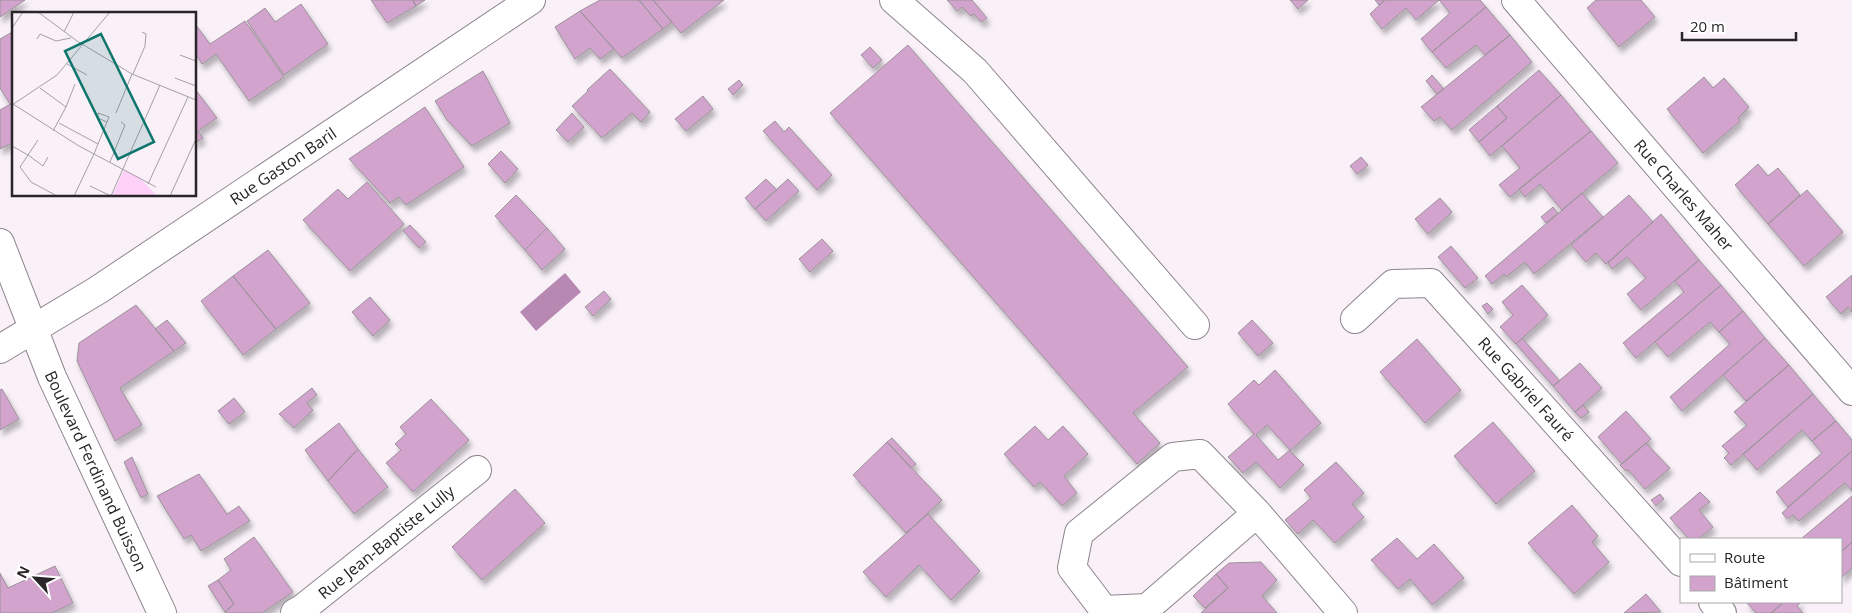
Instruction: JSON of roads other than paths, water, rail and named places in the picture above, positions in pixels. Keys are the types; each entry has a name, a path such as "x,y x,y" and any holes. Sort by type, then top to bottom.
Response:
{"street":[{"name":"Rue Gaston Baril","path":"0,349 98,290 531,0"},
{"path":"894,0 975,71 1195,326"},
{"name":"Rue Charles Maher","path":"1516,0 1852,391"},
{"name":"Boulevard Ferdinand Buisson","path":"0,243 52,377 162,613"},
{"name":"Rue Gabriel Fauré","path":"1356,319 1393,284 1431,283 1680,561"},
{"path":"1257,512 1147,608 1104,610 1072,568 1079,533 1173,457 1200,454 1257,512 1343,613"},
{"name":"Rue Jean-Baptiste Lully","path":"295,613 477,470"},
{"path":"1714,603 1722,613"}]}
